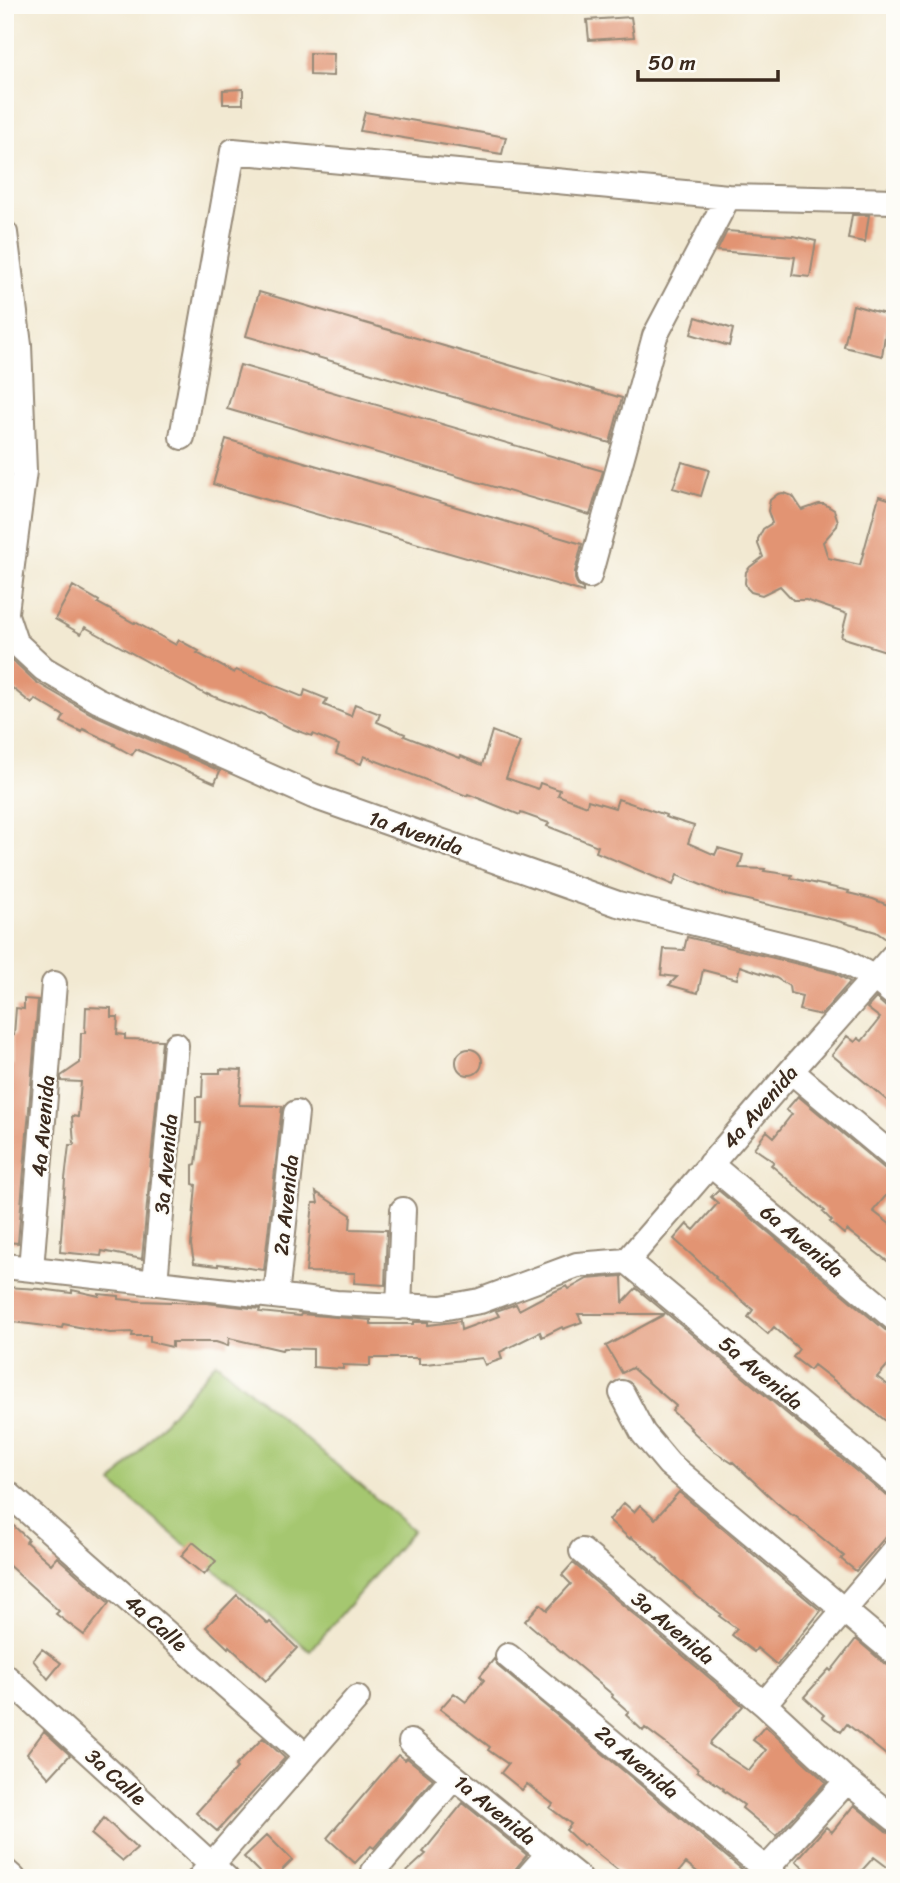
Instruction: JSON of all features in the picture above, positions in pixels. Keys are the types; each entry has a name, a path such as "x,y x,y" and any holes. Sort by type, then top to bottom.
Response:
{"street":[{"path":"182,437 233,150 728,197 895,201"},
{"path":"589,576 654,336 728,197"},
{"path":"5,233 12,346 15,473 6,612"},
{"name":"1a Avenida","path":"6,612 15,642 44,669 97,700 313,796 618,904 840,959 873,977 895,995"},
{"name":"4a Avenida","path":"627,1261 895,954"},
{"name":"4a Avenida","path":"31,1269 54,984"},
{"name":"3a Avenida","path":"155,1283 176,1045"},
{"path":"791,1071 895,1158"},
{"name":"2a Avenida","path":"276,1296 296,1113"},
{"name":"6a Avenida","path":"710,1164 895,1319"},
{"path":"399,1307 403,1210"},
{"path":"5,1266 336,1303 441,1308 480,1301 577,1265 627,1261"},
{"name":"5a Avenida","path":"627,1261 895,1484"},
{"path":"622,1393 643,1433 670,1464 895,1653"},
{"name":"4a Calle","path":"5,1491 306,1756"},
{"path":"764,1704 895,1549"},
{"name":"3a Avenida","path":"582,1551 764,1704 847,1781 895,1819"},
{"name":"2a Avenida","path":"508,1656 767,1875 847,1781"},
{"name":"3a Calle","path":"5,1676 212,1873"},
{"path":"212,1873 306,1756 357,1698"},
{"name":"1a Avenida","path":"411,1742 579,1878"},
{"path":"374,1871 454,1777"},
{"path":"527,1878 548,1853"},
{"path":"5,1871 13,1878"}],"green space":[{"path":"216,1362 413,1530 310,1651 112,1483"}],"building":[{"path":"631,17 634,37 589,40 587,20"},
{"path":"310,53 334,54 333,76 310,75"},
{"path":"243,89 243,104 223,104 223,90"},
{"path":"365,112 506,137 502,154 360,131"},
{"path":"852,215 869,215 865,242 848,239"},
{"path":"727,231 793,236 816,241 810,277 792,275 795,257 717,251"},
{"path":"259,292 622,398 610,443 246,336"},
{"path":"853,305 888,315 882,356 844,347"},
{"path":"696,317 733,329 729,346 691,334"},
{"path":"240,365 603,471 590,515 227,409"},
{"path":"226,439 582,544 575,579 583,592 213,484"},
{"path":"682,462 709,470 701,496 673,488"},
{"path":"783,493 793,496 802,510 824,504 834,510 837,526 823,542 828,558 860,565 879,496 895,501 895,654 841,637 847,614 806,600 793,600 780,586 762,595 747,588 746,572 763,557 758,539 763,529 772,523 768,511 770,500"},
{"path":"73,586 134,623 176,645 179,640 234,673 236,670 303,697 305,690 327,699 324,705 351,716 355,704 380,714 377,722 405,734 404,736 460,758 461,756 482,765 492,731 520,742 506,778 538,789 540,783 560,790 558,795 587,806 588,800 615,808 618,799 666,815 665,817 694,826 688,843 715,855 718,848 743,855 739,868 765,869 764,871 792,875 791,878 849,891 848,893 895,908 895,940 889,941 876,932 838,921 726,895 677,875 673,885 596,852 598,846 547,826 549,823 521,813 520,815 468,794 467,796 364,756 361,764 336,754 339,745 207,695 85,627 81,634 55,619"},
{"path":"5,653 36,682 90,713 220,771 215,783 136,749 132,755 83,729 82,732 61,722 64,716 35,699 32,704 5,682"},
{"path":"687,937 835,973 850,982 821,1015 799,1010 802,996 790,993 789,986 776,978 740,966 737,979 703,970 698,993 669,985 677,977 661,975 664,949 684,950"},
{"path":"876,998 886,1007 895,1010 895,1107 832,1055 847,1036 855,1042 858,1038 862,1041 880,1018 867,1008"},
{"path":"24,999 38,1000 18,1243 5,1242 5,1089 7,1064 12,1064 16,1008 24,1009"},
{"path":"86,1007 111,1008 111,1017 118,1017 117,1034 125,1035 125,1039 162,1040 142,1259 102,1251 101,1256 60,1252 69,1145 74,1145 72,1116 78,1117 81,1082 61,1081 61,1076 80,1063 81,1033 85,1033"},
{"path":"469,1049 478,1053 482,1062 478,1071 469,1075 460,1071 456,1062 460,1053"},
{"path":"220,1069 242,1070 239,1105 282,1106 264,1270 194,1263 191,1245 196,1185 193,1184 193,1165 196,1164 201,1123 196,1123 196,1097 202,1097 203,1073 220,1073"},
{"path":"798,1096 885,1169 895,1173 895,1185 873,1211 895,1228 895,1267 847,1230 844,1234 830,1222 832,1221 823,1212 825,1211 771,1165 774,1162 754,1148 767,1131 774,1137 792,1114 786,1110"},
{"path":"718,1190 885,1330 895,1334 895,1357 877,1377 895,1390 895,1428 814,1365 810,1370 793,1357 799,1349 774,1327 768,1334 748,1317 753,1310 674,1239 687,1224 694,1230 718,1203 711,1197"},
{"path":"316,1192 351,1215 350,1229 387,1230 385,1285 354,1283 355,1273 306,1272 313,1203 318,1203"},
{"path":"622,1276 623,1302 636,1288 885,1495 895,1499 895,1526 856,1571 841,1559 844,1556 777,1503 733,1462 714,1451 672,1411 676,1406 632,1368 622,1373 606,1346 665,1314 578,1314 582,1322 563,1329 562,1327 542,1337 540,1332 500,1352 502,1359 485,1365 482,1358 419,1364 419,1358 370,1358 370,1366 343,1365 343,1369 313,1367 313,1349 282,1350 229,1338 228,1346 216,1342 172,1342 172,1347 150,1342 150,1336 132,1336 133,1332 110,1333 63,1324 62,1328 5,1321 5,1287 72,1293 72,1290 139,1301 206,1303 260,1309 259,1312 371,1320 371,1324 428,1322 428,1325 460,1321 461,1330 499,1316 496,1311 516,1304 519,1310 549,1294 567,1286 569,1289 587,1279"},
{"path":"679,1492 821,1611 777,1665 757,1648 754,1652 732,1635 737,1629 719,1616 721,1614 609,1520 624,1503 634,1512 640,1505 655,1519"},
{"path":"5,1518 28,1539 26,1542 51,1564 57,1557 109,1603 84,1635 56,1614 59,1611 5,1562"},
{"path":"193,1542 216,1561 204,1575 181,1556"},
{"path":"573,1563 743,1706 710,1745 749,1771 766,1750 753,1740 765,1726 826,1782 776,1836 724,1789 697,1771 698,1769 645,1728 643,1731 626,1715 629,1712 613,1695 525,1621 540,1604 547,1610 571,1584 562,1575"},
{"path":"237,1595 297,1648 266,1681 206,1627"},
{"path":"856,1639 885,1664 895,1668 895,1762 847,1724 841,1732 822,1717 824,1715 804,1697 829,1669 831,1671"},
{"path":"42,1649 61,1663 48,1679 33,1660"},
{"path":"494,1659 499,1667 745,1872 744,1878 705,1878 686,1863 674,1878 628,1878 585,1844 583,1846 566,1830 571,1824 550,1808 553,1804 527,1784 522,1790 501,1773 508,1764 440,1709 454,1693 466,1702 484,1680 480,1676"},
{"path":"44,1731 70,1755 49,1778 27,1754"},
{"path":"263,1738 285,1758 217,1831 196,1813 237,1768 235,1766"},
{"path":"398,1755 405,1760 407,1758 433,1779 374,1848 371,1846 355,1863 327,1838"},
{"path":"463,1803 527,1855 508,1878 400,1878 426,1854 423,1852"},
{"path":"854,1805 886,1831 895,1834 895,1873 874,1857 855,1878 816,1878 796,1861 826,1827 832,1832"},
{"path":"104,1818 137,1849 123,1861 91,1834"},
{"path":"267,1835 292,1860 274,1878 265,1878 244,1857"}]}
